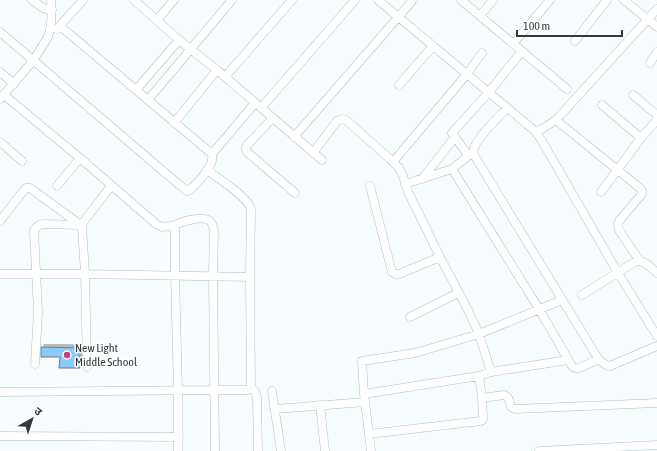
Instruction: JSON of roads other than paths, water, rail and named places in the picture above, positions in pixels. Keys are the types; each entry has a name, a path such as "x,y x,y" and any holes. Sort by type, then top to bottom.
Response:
{"street":[{"path":"32,0 43,8 52,10"},
{"path":"51,0 52,10 49,33 45,41 33,61 2,97 80,158 159,226 173,226 182,222 197,220 207,220 212,223 214,230 213,276 215,451"},
{"path":"49,33 60,26 83,0"},
{"path":"134,0 179,40 217,70 322,160"},
{"path":"157,20 174,0"},
{"path":"148,100 232,0"},
{"path":"225,77 292,0"},
{"path":"212,154 355,0"},
{"path":"378,0 535,131 618,273 657,336"},
{"path":"294,137 413,0"},
{"path":"461,0 567,89"},
{"path":"480,16 493,0"},
{"path":"513,44 550,0"},
{"path":"575,41 607,0"},
{"path":"624,0 657,27"},
{"path":"535,131 542,129 556,120 657,9"},
{"path":"0,32 185,190 190,190 212,164 212,154 60,26"},
{"path":"136,90 179,40"},
{"path":"399,85 433,46"},
{"path":"522,52 452,133 474,155 599,360 610,366 657,346"},
{"path":"650,63 657,52"},
{"path":"393,162 467,74 482,53"},
{"path":"174,123 217,70"},
{"path":"0,72 14,84"},
{"path":"633,95 657,115"},
{"path":"602,105 641,138"},
{"path":"405,184 452,169 471,153 480,137 507,108"},
{"path":"272,118 246,146 246,150 295,193"},
{"path":"313,153 337,121 342,119 346,120 399,168 408,192 479,334 491,372"},
{"path":"556,120 641,189 642,194 619,221 619,230 639,260 643,261 657,273"},
{"path":"601,192 619,170 641,138 657,120"},
{"path":"421,179 455,137"},
{"path":"0,142 22,160"},
{"path":"57,186 80,158"},
{"path":"452,169 574,368 578,368 595,360 599,360"},
{"path":"207,170 242,196 251,209 251,388 257,397 258,451"},
{"path":"81,225 111,186"},
{"path":"370,186 392,272 399,274 440,257"},
{"path":"0,221 24,190 26,188 30,188 83,228 87,367"},
{"path":"36,364 38,312 34,231 35,228 43,224 81,225"},
{"path":"173,226 176,231 175,276 179,437 178,451"},
{"path":"582,295 639,260"},
{"path":"0,274 250,277"},
{"path":"410,317 458,293"},
{"path":"370,451 371,448 362,361 415,353 479,334 562,300"},
{"path":"275,409 320,405 365,398 479,376 491,372 568,360"},
{"path":"369,434 481,421 483,419 479,376"},
{"path":"0,392 248,390 251,388"},
{"path":"272,391 281,451"},
{"path":"482,398 504,395 509,399 511,407 515,409 657,403"},
{"path":"320,405 325,451"},
{"path":"0,436 179,437"},
{"path":"539,451 615,449 657,445"}],"place":[{"name":"New Light Middle School","path":"67,355"}]}
